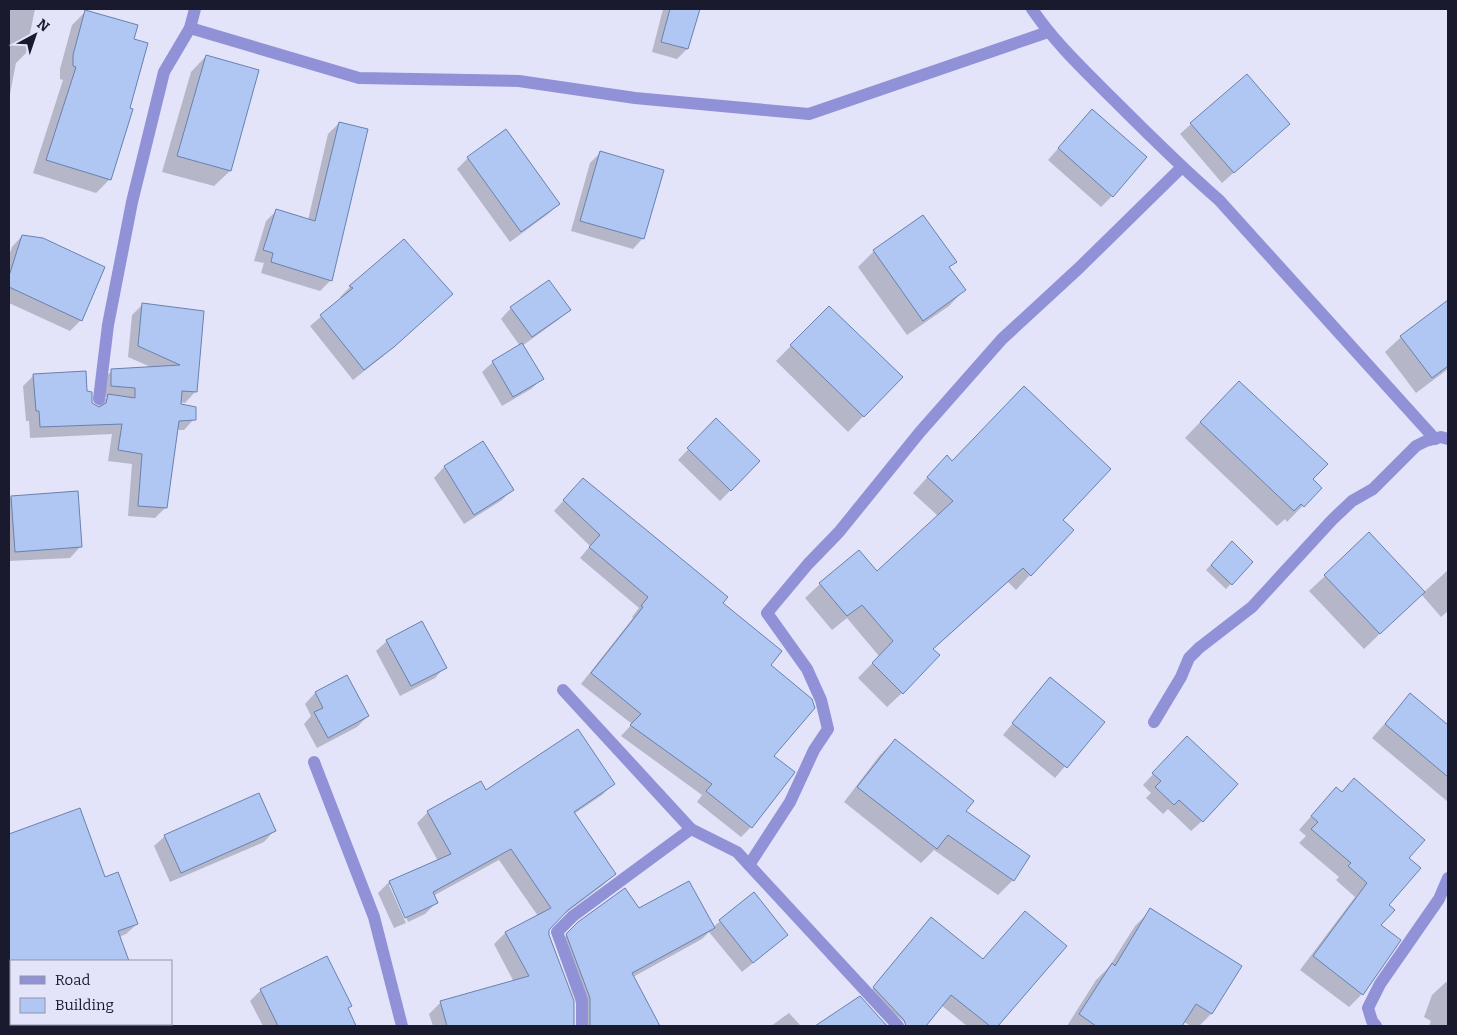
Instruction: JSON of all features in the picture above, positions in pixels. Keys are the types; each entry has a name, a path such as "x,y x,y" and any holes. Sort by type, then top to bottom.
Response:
{"street":[{"path":"99,399 108,325 132,202 164,72 190,28 194,9"},
{"path":"1032,9 1048,32 1181,168 1218,200 1435,439"},
{"path":"190,28 359,78 519,81 635,98 809,114 1048,32"},
{"path":"749,865 790,802 814,750 828,729 821,700 807,670 767,613 808,564 839,532 920,432 1002,339 1079,268 1181,168"},
{"path":"1154,722 1181,677 1189,658 1199,648 1252,607 1332,520 1352,501 1373,489 1416,446 1426,440 1441,437 1448,439"},
{"path":"563,690 692,829 737,852 898,1026"},
{"path":"314,762 374,917 402,1026"},
{"path":"582,1026 582,1000 557,932 573,916 692,829"},
{"path":"1376,1026 1372,1021 1368,1008 1380,984 1439,899 1448,878"}],"building":[{"path":"670,9 700,9 688,49 661,42"},
{"path":"85,10 138,25 134,39 148,43 130,108 133,109 111,180 46,160 76,67 73,66 73,55"},
{"path":"206,55 259,70 231,171 177,156"},
{"path":"1247,74 1290,124 1234,173 1190,123"},
{"path":"1092,109 1147,157 1113,197 1058,148"},
{"path":"339,122 368,129 332,281 271,262 273,253 263,250 276,209 315,221"},
{"path":"506,129 560,204 521,232 467,157"},
{"path":"600,151 664,170 644,239 580,221"},
{"path":"923,215 957,262 949,267 966,290 923,321 873,250"},
{"path":"22,235 43,238 105,267 82,321 9,287 9,276"},
{"path":"404,239 453,294 394,347 364,370 320,315 353,288 349,286"},
{"path":"549,280 571,310 532,337 510,307"},
{"path":"1448,300 1448,366 1432,378 1400,336"},
{"path":"142,303 204,311 197,392 182,391 181,404 196,407 196,420 179,421 167,508 138,506 142,454 118,450 122,424 40,427 39,411 36,411 33,374 86,371 87,391 92,392 92,403 99,407 106,403 108,394 135,398 135,388 111,386 111,369 180,365 138,346"},
{"path":"829,306 903,377 864,417 790,345"},
{"path":"522,343 544,379 513,397 492,361"},
{"path":"1239,381 1328,464 1313,479 1322,488 1304,507 1301,504 1294,511 1200,422"},
{"path":"1024,386 1111,469 1063,520 1074,530 1031,576 1023,568 933,649 940,655 903,694 872,663 893,641 862,605 847,616 819,583 859,550 877,571 953,501 927,477 947,455 952,461"},
{"path":"716,418 760,461 731,491 687,448"},
{"path":"483,441 514,490 474,515 444,466"},
{"path":"583,478 728,597 723,603 782,651 771,665 812,699 815,708 774,756 795,772 752,828 706,791 712,784 630,725 641,714 591,673 643,607 641,606 648,597 589,547 600,535 563,500"},
{"path":"78,491 82,547 15,552 11,496"},
{"path":"1369,532 1425,592 1380,634 1324,575"},
{"path":"1232,541 1253,562 1232,585 1211,565"},
{"path":"422,621 447,668 411,686 386,640"},
{"path":"347,675 369,716 328,738 314,712 323,708 315,692"},
{"path":"1050,677 1105,722 1067,768 1012,723"},
{"path":"1410,693 1448,725 1448,777 1385,724"},
{"path":"578,729 615,784 574,812 616,874 568,910 549,930 549,935 574,1001 574,1026 447,1026 440,1001 529,976 505,932 551,908 511,849 433,892 438,903 405,918 389,881 451,854 427,811 481,781 486,790"},
{"path":"1187,736 1238,784 1203,822 1179,800 1174,805 1155,787 1161,781 1152,773"},
{"path":"895,739 974,801 966,811 1030,856 1014,881 948,835 937,849 857,787"},
{"path":"1354,778 1425,840 1409,858 1421,868 1389,905 1395,910 1381,925 1401,940 1363,995 1313,956 1367,883 1348,866 1351,863 1311,829 1318,822 1311,816 1336,787 1342,792"},
{"path":"259,793 276,831 181,873 164,835"},
{"path":"80,808 105,877 118,872 138,924 118,931 129,960 9,961 9,834"},
{"path":"689,881 715,928 632,973 660,1026 590,1026 590,998 566,934 578,922 625,888 639,908"},
{"path":"754,892 788,935 753,963 719,920"},
{"path":"1150,908 1242,966 1212,1014 1196,1004 1182,1026 1096,1026 1079,1014 1112,963 1115,966"},
{"path":"1025,911 1067,946 998,1026 990,1026 951,995 926,1026 906,1026 904,1020 873,987 931,917 983,959"},
{"path":"327,956 352,1006 348,1008 356,1026 278,1026 260,989"},
{"path":"860,996 887,1026 815,1026"}]}
